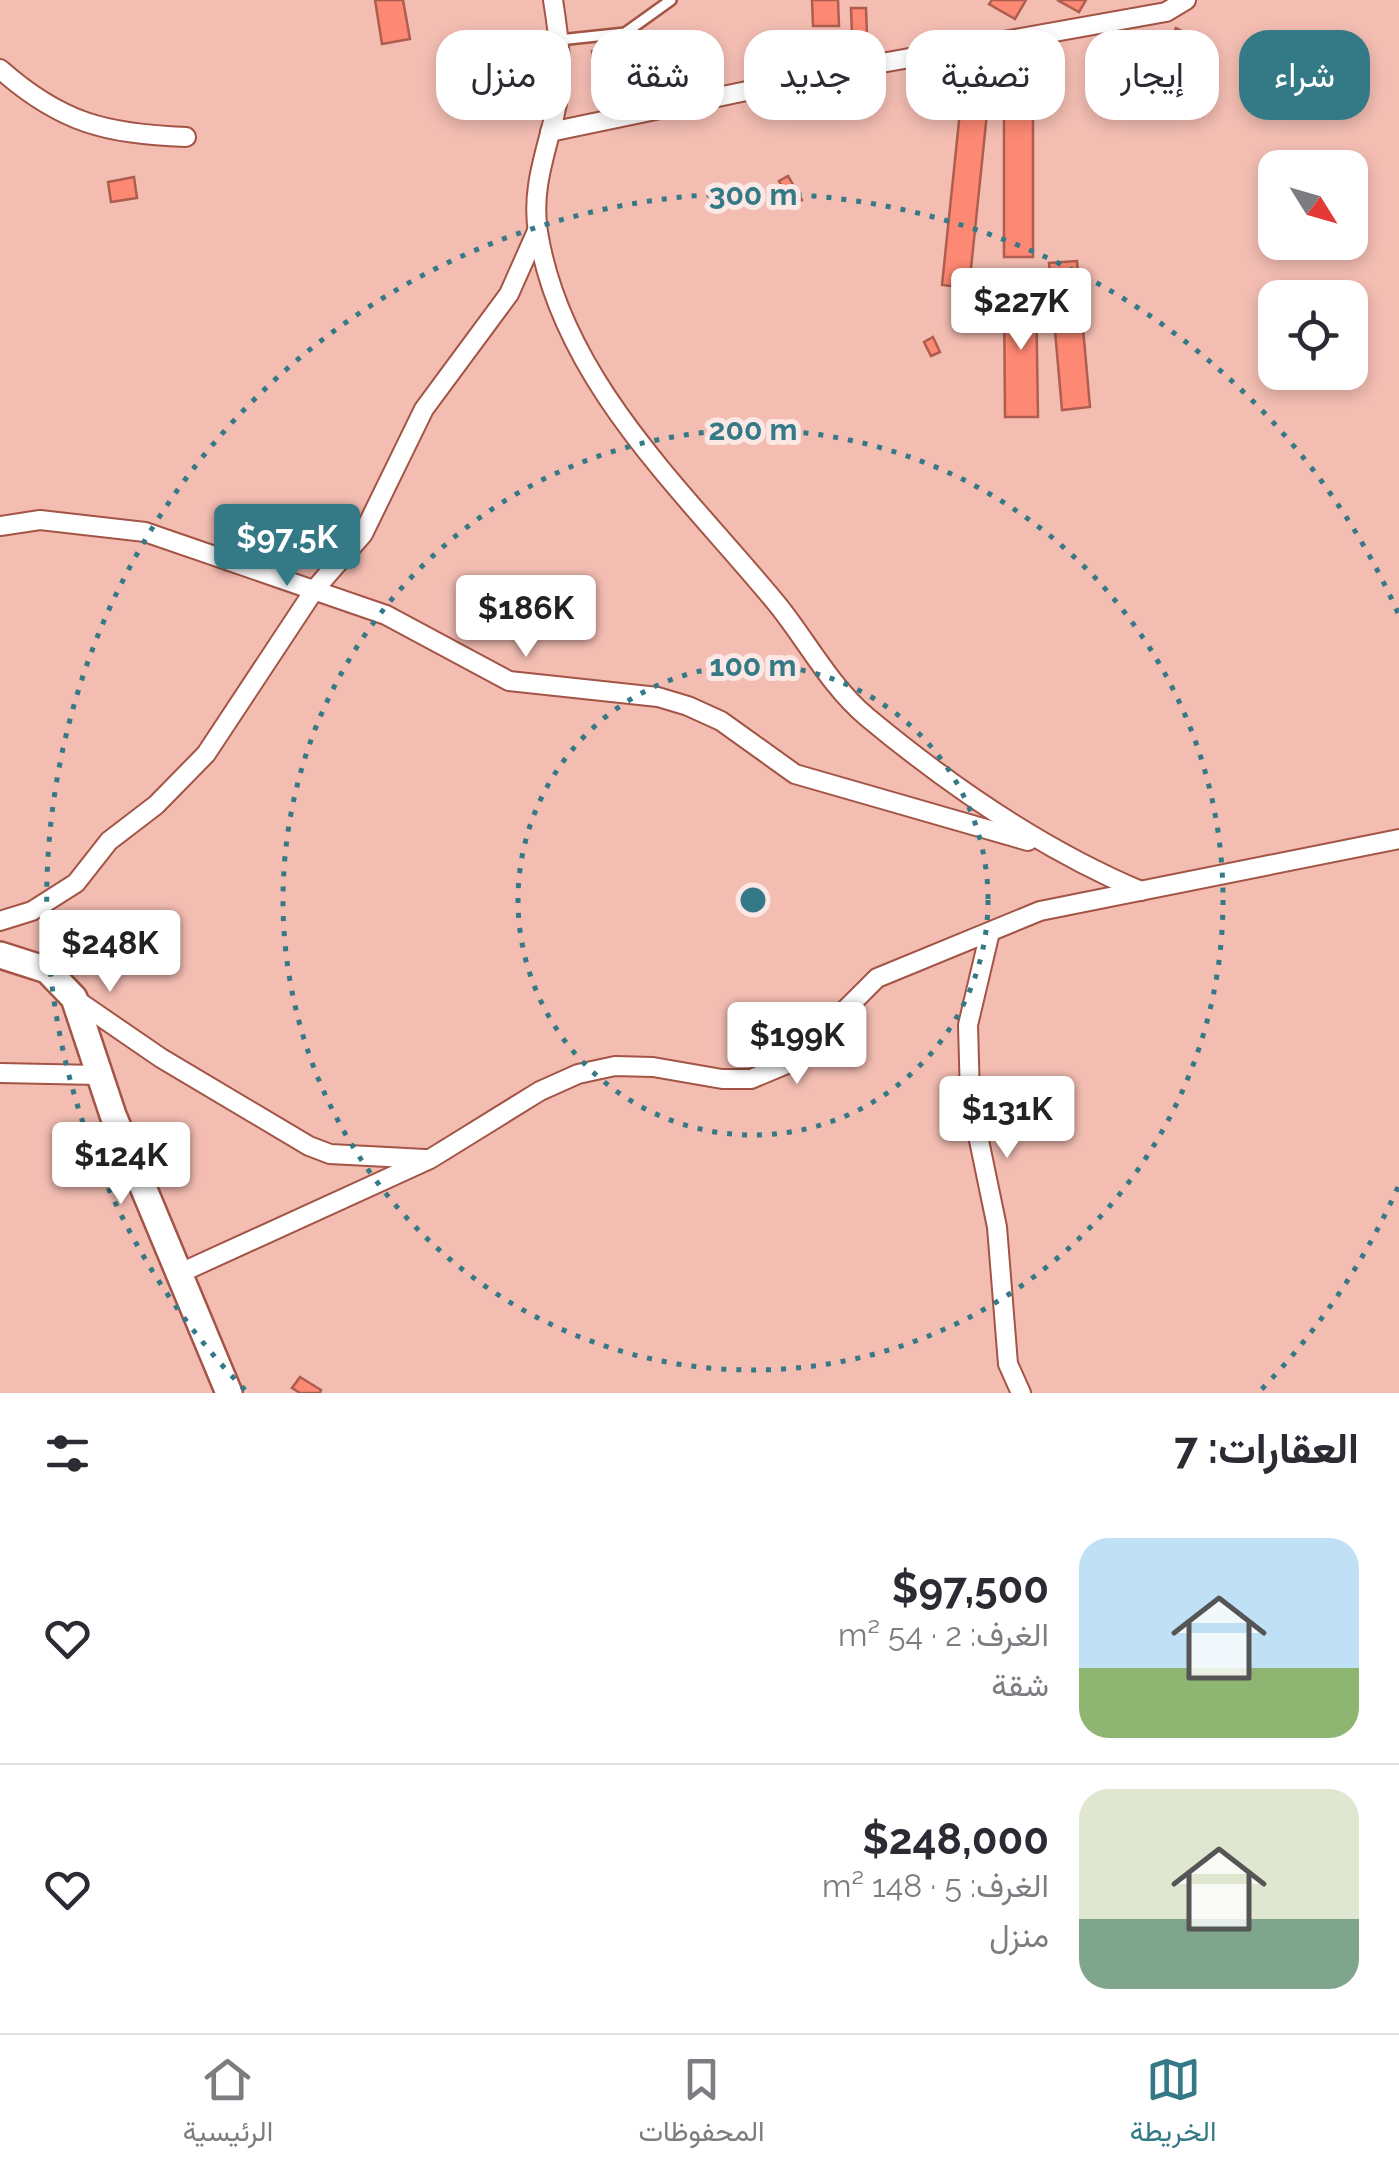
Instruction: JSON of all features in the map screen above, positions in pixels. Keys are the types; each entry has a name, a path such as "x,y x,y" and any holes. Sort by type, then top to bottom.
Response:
{"street":[{"path":"553,0 558,30"},
{"path":"550,132 876,64 1166,12 1186,0"},
{"path":"0,69 43,104 92,127 186,137"},
{"path":"552,120 539,169 538,230 560,310 594,372 648,455 778,606 864,714 1047,847"},
{"path":"0,921 32,911 76,883 108,841 191,772 315,589 368,524 424,409 509,294 538,230"},
{"path":"0,526 40,520 145,532 386,615 508,681 658,697 688,706 720,721 795,774 1047,847 1142,892"},
{"path":"178,1274 430,1159 540,1091 578,1074 614,1066 653,1067 722,1079 751,1079 781,1069 866,986 920,958 1040,911 1399,839"},
{"path":"990,932 968,1025 970,1096 997,1228 1008,1364 1021,1393"},
{"path":"0,956 47,970 74,998 161,1058 309,1146 330,1154 430,1159"},
{"path":"74,998 98,1076 226,1392"},
{"path":"0,1072 98,1076"}],"lane":[{"path":"571,39 625,33 671,0"}],"building":[{"path":"375,0 403,0 410,39 382,44"},
{"path":"812,0 838,0 839,26 813,26"},
{"path":"992,0 1026,0 1015,19 989,4"},
{"path":"1057,0 1086,0 1079,12"},
{"path":"851,8 866,8 867,30 852,30"},
{"path":"959,120 986,120 969,288 942,285"},
{"path":"1004,120 1033,120 1033,257 1004,257"},
{"path":"788,176 802,200 793,205 779,181"},
{"path":"134,177 137,198 111,202 108,182"},
{"path":"1077,261 1090,407 1062,410 1049,263"},
{"path":"1004,288 1036,288 1038,417 1005,417"},
{"path":"933,337 940,352 931,356 924,342"},
{"path":"300,1377 320,1393 300,1393 292,1388"}]}
